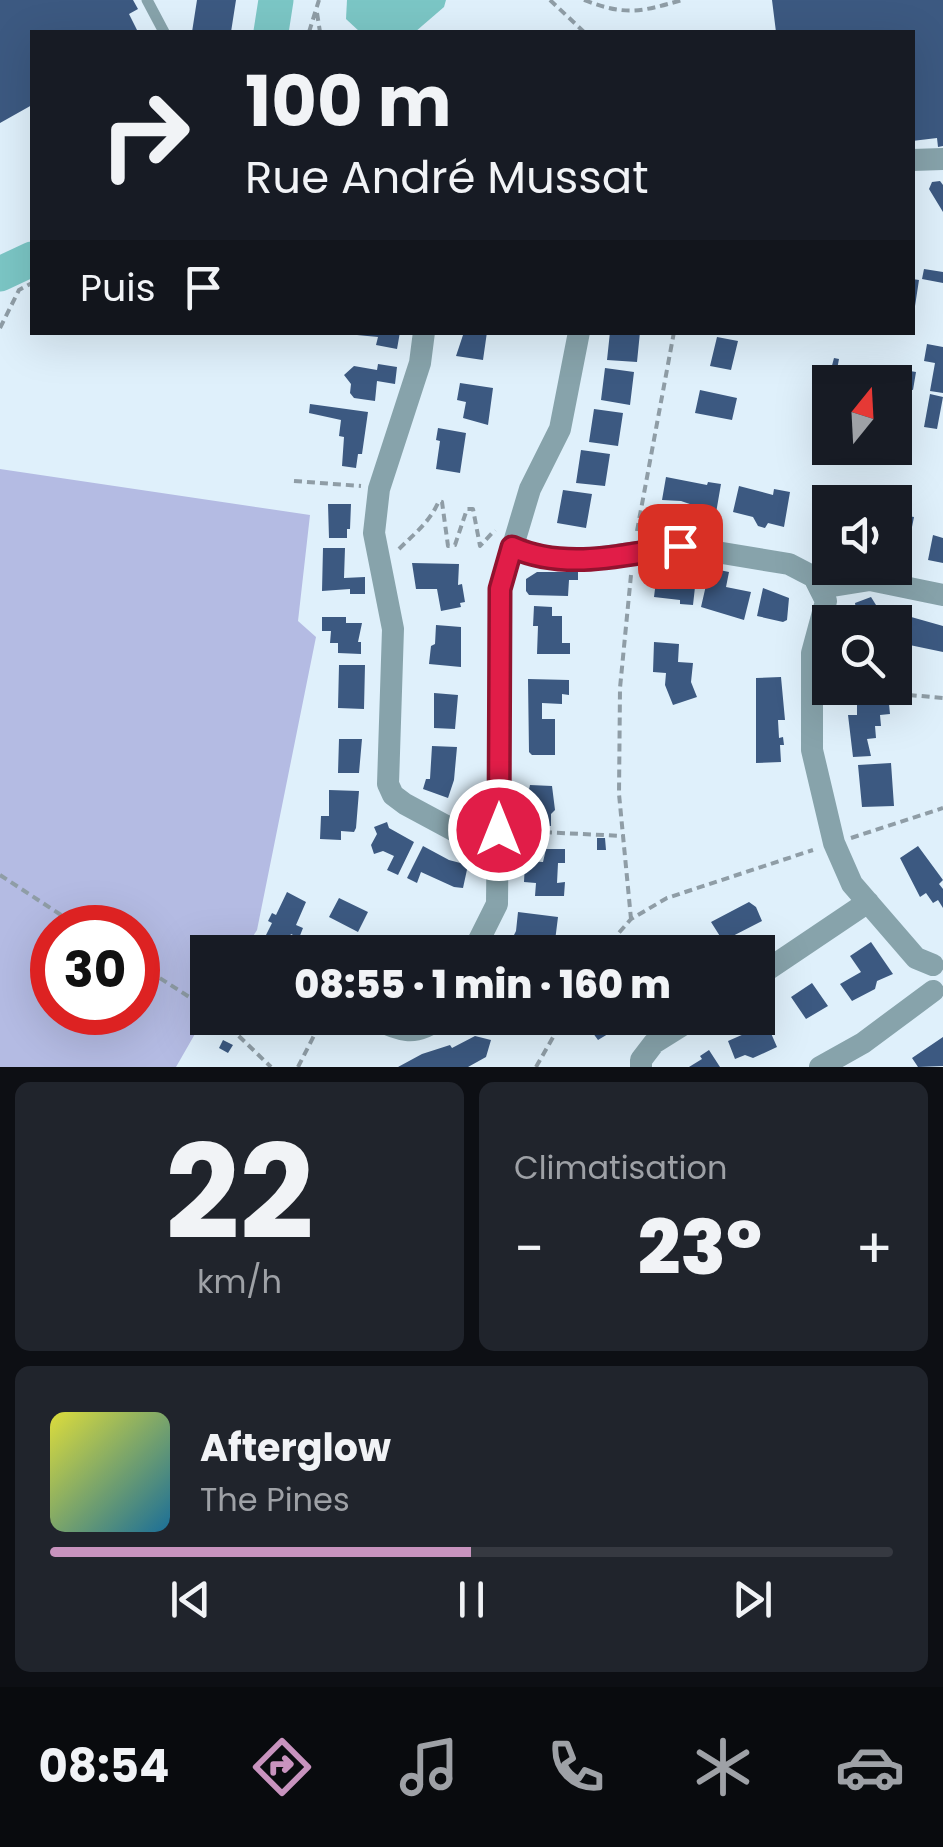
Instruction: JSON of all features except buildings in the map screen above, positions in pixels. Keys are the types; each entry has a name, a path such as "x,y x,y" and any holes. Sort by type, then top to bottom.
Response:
{"street":[{"path":"915,160 943,159"},
{"path":"424,335 420,363 378,489 374,533 393,628 388,784 393,795 405,804 481,842 498,842"},
{"path":"482,935 497,904 500,589 507,540 560,428 578,335"},
{"path":"507,540 524,552 575,561 680,546 789,564 814,576 826,602 812,653 812,750 834,843 852,884 916,958 938,964 926,980 938,993 820,1067"},
{"path":"820,588 870,580 943,595"},
{"path":"775,965 868,902"},
{"path":"641,1067 641,1060 654,1044 668,1035"}],"lane":[{"path":"147,0 163,30"}],"path":[{"path":"310,30 319,0"},
{"path":"550,0 582,30"},
{"path":"584,0 616,12 644,10 682,0"},
{"path":"316,8 320,30"},
{"path":"0,328 20,290 30,284"},
{"path":"631,919 619,794 620,688 634,554 673,335"},
{"path":"294,481 371,487"},
{"path":"395,550 429,523 438,502 442,502 448,546 456,545 468,509 473,509 480,546 495,530 507,540"},
{"path":"912,695 943,698"},
{"path":"617,935 631,919 667,898 943,808"},
{"path":"498,842 623,836"},
{"path":"0,875 46,905"},
{"path":"160,978 190,997"},
{"path":"238,1035 271,1067"},
{"path":"298,1067 314,1035"},
{"path":"536,1067 554,1035"}],"shaded area":[{"path":"347,0 446,0 444,7 417,30 358,30 346,19"},
{"path":"0,469 310,515 298,621 316,637 257,930 254,935 190,935 190,1035 194,1035 176,1067 0,1067"}],"waterway":[{"path":"271,30 276,0"},
{"path":"0,274 30,260"}],"route":[{"path":"499,830 500,589 512,547 575,561 680,546"}]}
